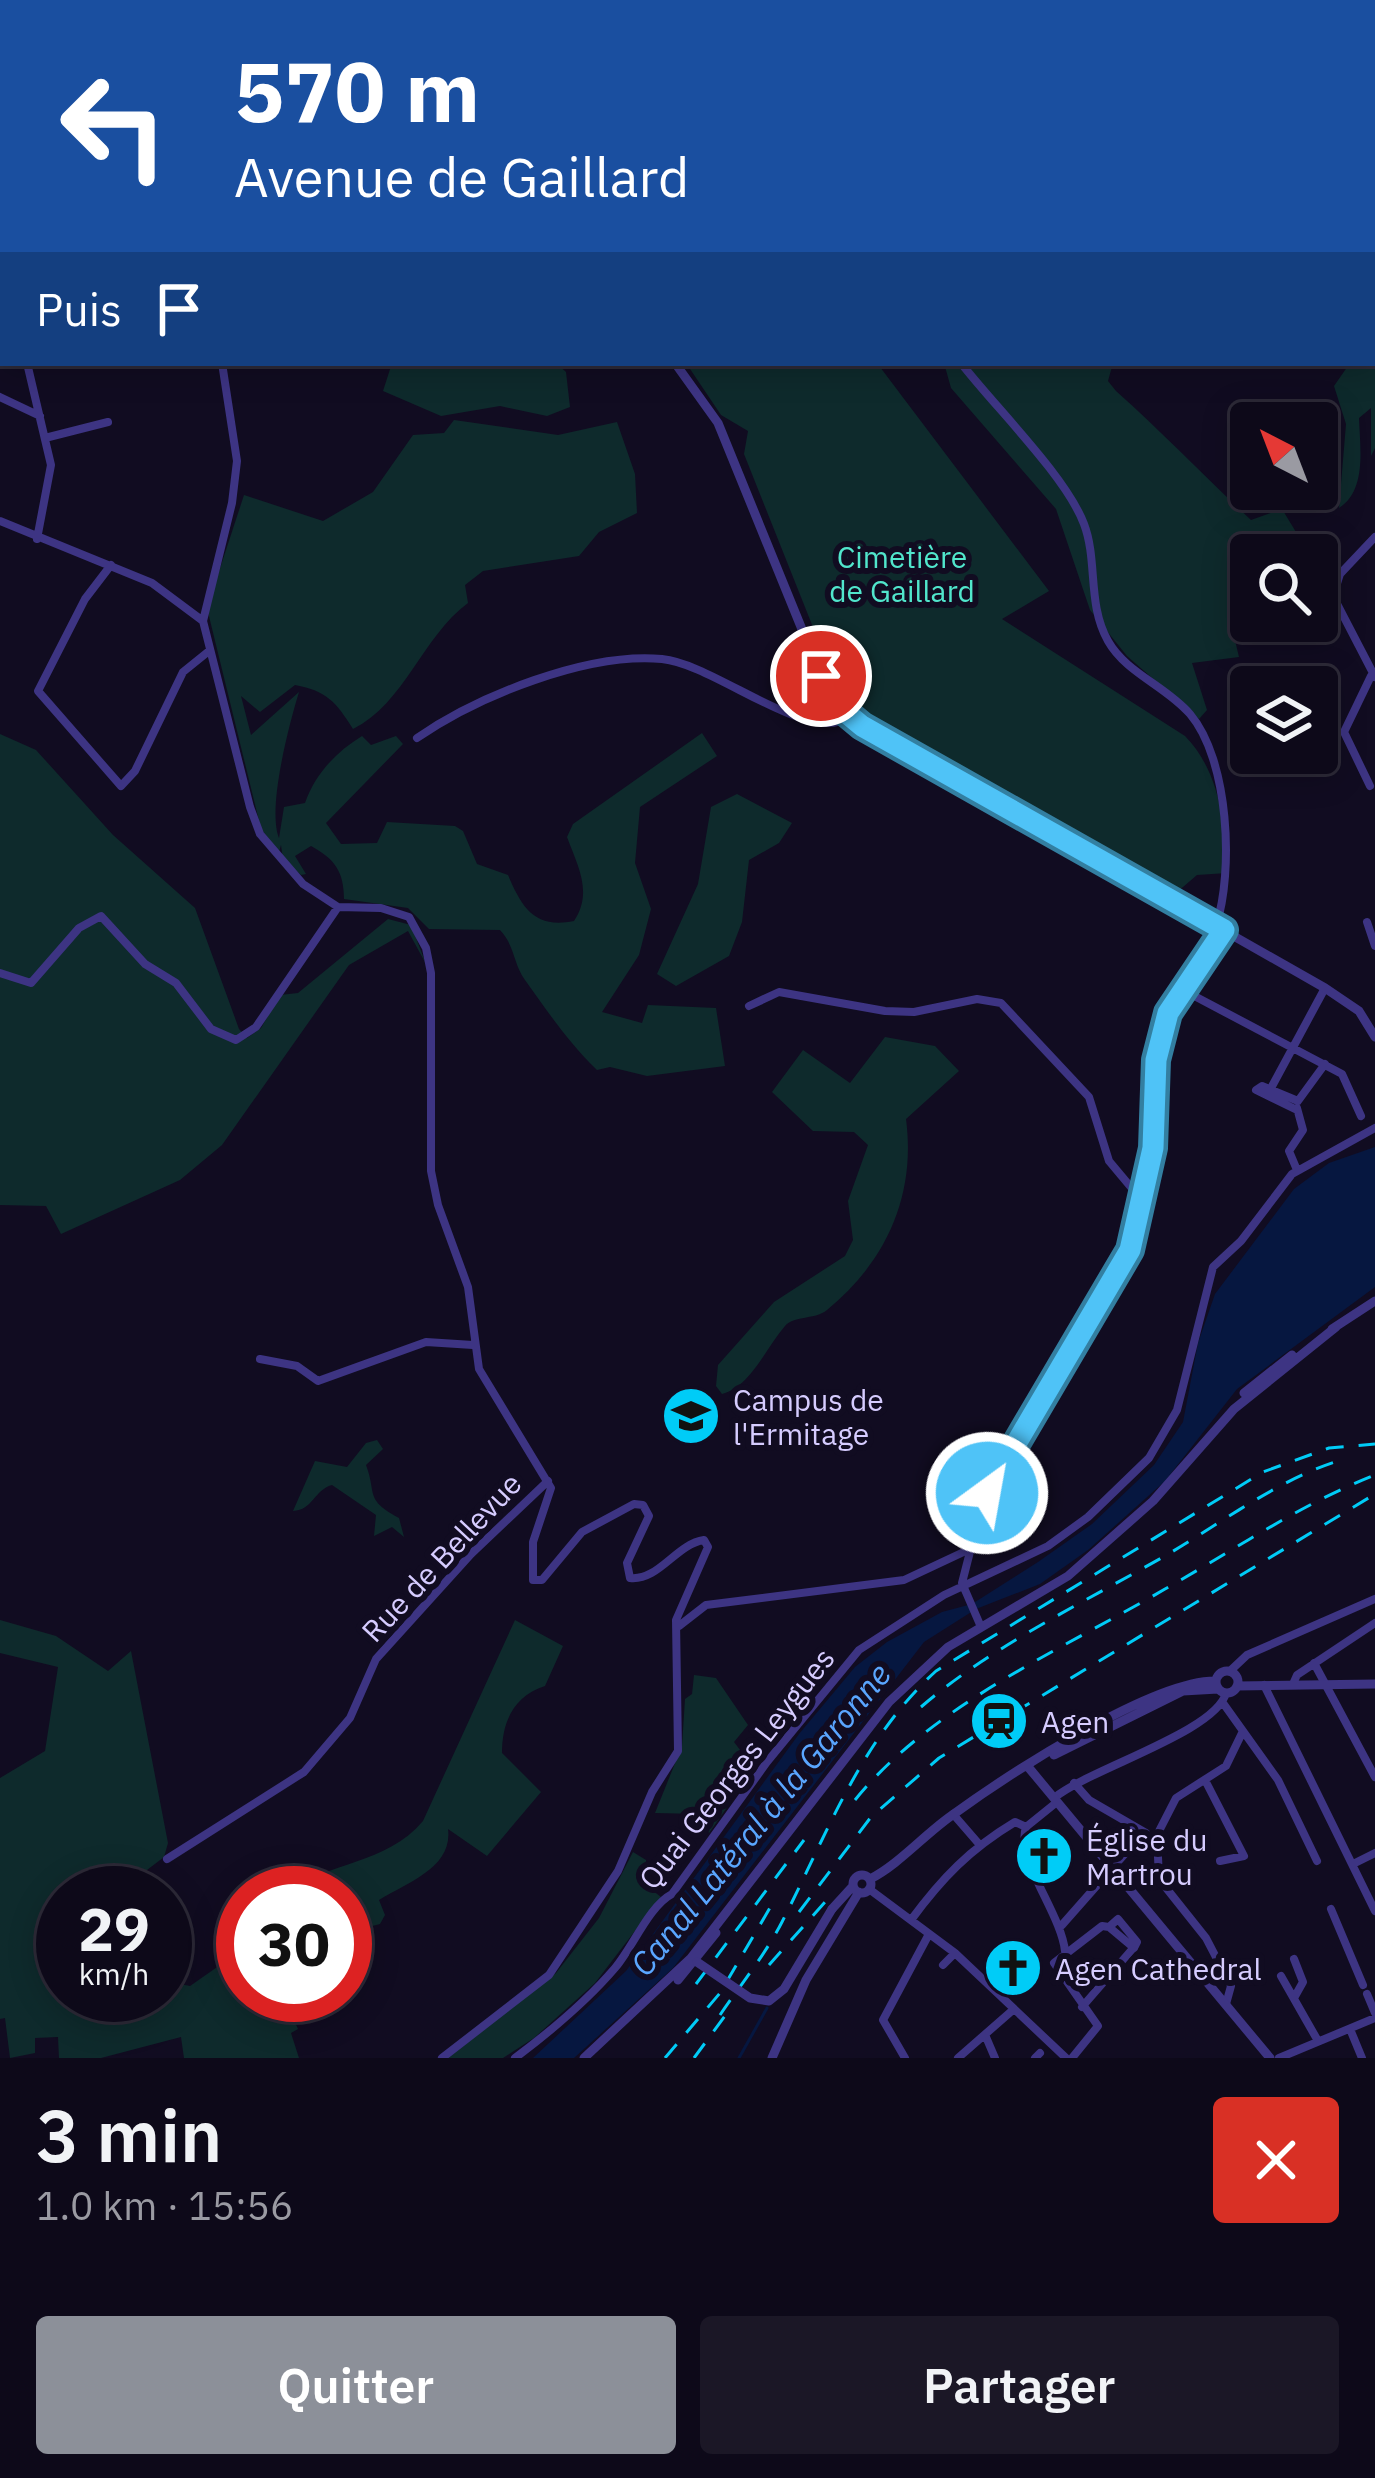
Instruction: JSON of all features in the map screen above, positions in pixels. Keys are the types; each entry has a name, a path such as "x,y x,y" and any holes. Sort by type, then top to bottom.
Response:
{"street":[{"path":"28,366 52,465 37,539"},
{"path":"222,366 237,461 232,503 204,605 208,651 260,834 293,875 338,907 405,915 426,948 431,994 432,1178 468,1287 473,1345 488,1388 548,1481 550,1493 532,1542 534,1582 542,1580 582,1532 640,1504 649,1516 627,1563 633,1580 650,1574 692,1542 707,1544 677,1615 679,1751 652,1792 618,1871 549,1975 442,2058"},
{"path":"677,366 718,423 821,676 849,717 1325,988 1353,1006 1374,1034"},
{"path":"963,366 1083,521 1099,620 1110,644 1187,711 1204,738 1230,845 1220,928 1168,1013 1156,1060 1153,1148 1138,1228 1124,1263 1054,1371 1037,1412 987,1493 973,1533 963,1590 980,1624"},
{"path":"0,397 40,416"},
{"path":"45,438 108,422"},
{"path":"0,521 162,588 203,621"},
{"path":"1370,786 1343,732 1373,676 1333,596 1340,574 1375,537"},
{"path":"111,566 89,592 38,691 121,786 135,771 183,672 208,651"},
{"path":"185,608 204,605"},
{"path":"417,738 502,692 632,658 666,659 703,671 806,724 832,726 849,717"},
{"path":"0,973 31,983 89,920 109,920 145,964 176,982 211,1029 234,1040 256,1027 338,907"},
{"path":"1367,922 1375,946"},
{"path":"1297,1170 1288,1151 1303,1130 1297,1105 1270,1090 1325,988"},
{"path":"1183,990 1346,1078 1361,1116"},
{"path":"748,1006 779,992 885,1011 914,1012 977,999 1001,1003 1089,1097 1108,1161 1140,1198"},
{"path":"1297,1105 1325,1064"},
{"name":"Quai Georges Leygues","path":"515,2058 563,2021 618,1965 660,1902 673,1894 729,1812 850,1658 889,1626 1048,1546 1088,1517 1157,1448 1177,1410 1208,1276 1297,1170 1375,1128"},
{"path":"584,2058 694,1960 879,1712 948,1647 1068,1576 1153,1501 1210,1434 1336,1327 1375,1300"},
{"path":"260,1358 297,1366 315,1381 426,1342 473,1345"},
{"name":"Rue de Bellevue","path":"167,1858 304,1772 350,1718 364,1678 388,1645 502,1522 548,1481"},
{"path":"955,1553 973,1533"},
{"path":"679,1629 706,1605 904,1580 970,1549"},
{"path":"1065,1951 1062,1925 1025,1850 1026,1827 1074,1783 1154,1748 1238,1680 1247,1655 1375,1599"},
{"path":"1293,1684 1314,1663 1375,1623"},
{"path":"1314,1663 1375,1777"},
{"path":"1051,1756 1184,1690 1221,1691 1238,1680 1375,1684"},
{"path":"694,1960 750,1998 770,2001 784,1989 832,1909 953,1814 1032,1771 1064,1745 1178,1684 1221,1691"},
{"path":"1264,1684 1375,1910"},
{"path":"1221,1691 1278,1780 1317,1862"},
{"path":"1226,2004 1231,1986 1159,1879 1156,1835 1176,1798 1226,1766 1243,1730"},
{"path":"1032,1771 1275,2058 1375,2015 1331,1909"},
{"path":"1206,1782 1244,1856 1220,1862"},
{"path":"1074,1783 1089,1800 1156,1835"},
{"path":"953,1814 979,1844"},
{"path":"911,1920 941,1878 979,1844 1016,1822 1026,1827"},
{"path":"1062,1925 1144,1832"},
{"path":"1355,1863 1375,1853"},
{"path":"863,1887 955,1953 1014,2008 1043,2050 1069,2058 1098,2026 1082,2007 1055,1969 1056,1959 1102,1926 1109,1927 1135,1947 1082,2007"},
{"path":"772,2058 806,1980 863,1887"},
{"path":"694,1960 733,1905"},
{"path":"905,2058 883,2020 929,1934"},
{"path":"943,1965 955,1953"},
{"path":"1294,1959 1303,1982 1294,1998"},
{"path":"1281,1976 1318,2041"},
{"path":"958,2058 1014,2008"},
{"path":"1349,2029 1362,2058"},
{"path":"986,2037 995,2058"}],"green space":[{"path":"391,366 559,366 566,372 570,407 547,416 500,406 441,416 383,391"},
{"name":"Cimetière de Gaillard","path":"688,366 879,366 1049,591 1002,619 1185,736 1197,750 1218,799 1227,873 1197,875 1176,893 842,700 744,454 748,431 721,415"},
{"path":"945,366 1112,366 1108,381 1116,391 1230,500 1230,510 1241,510 1251,520 1283,510 1297,534 1230,534 1227,607 1230,642 1235,642 1239,657 1192,663 1207,710 1199,719 1127,656 1090,610 1056,509 951,388"},
{"path":"1348,366 1375,366 1375,448 1371,456 1371,408 1359,418 1358,480 1339,508 1346,424 1334,386"},
{"path":"454,420 558,435 617,422 635,474 637,513 599,532 579,556 483,571 465,585 468,603 438,633 400,687 371,718 353,729 330,699 306,688 295,685 260,712 241,696 251,735 299,692 277,787 279,838 284,807 305,803 321,773 344,749 362,736 371,745 396,736 403,744 326,823 341,844 377,843 387,822 455,826 463,831 477,864 508,875 532,913 549,922 574,921 583,890 567,837 573,824 702,733 717,756 640,807 635,863 651,909 639,955 602,1012 642,1023 648,1005 716,1008 725,1066 647,1076 610,1067 597,1070 525,980 500,930 429,929 408,908 344,899 340,874 326,856 311,846 295,856 306,874 301,875 283,859 281,845 279,852 261,829 207,608 244,495 323,521 373,492 413,435 444,433"},
{"path":"0,734 36,750 113,835 195,908 239,1029 247,1038 261,1028 280,995 298,993 388,919 411,925 426,964 408,931 349,965 222,1145 180,1180 61,1234 46,1206 0,1205"},
{"path":"737,794 792,823 779,843 749,860 742,922 729,956 676,986 657,974 698,884 711,807"},
{"path":"885,1037 935,1046 959,1071 906,1119 906,1174 893,1225 848,1291 822,1313 789,1323 741,1384 722,1394 716,1386 718,1365 774,1302 845,1256 853,1240 848,1201 868,1145 854,1132 813,1131 772,1092 803,1050 850,1083"},
{"path":"377,1440 383,1449 366,1465 374,1495 399,1518 404,1537 392,1527 374,1536 376,1515 332,1485 293,1511 315,1461 347,1467 366,1443"},
{"path":"0,1620 56,1636 108,1671 131,1651 168,1843 164,1857 152,1866 36,1866 36,2022 192,2022 192,1985 216,1968 216,2022 295,2022 298,2029 291,2033 299,2058 184,2058 181,2037 101,2058 59,2058 58,2037 35,2038 35,2053 10,2058 5,2018 0,2019 0,1778 45,1751 58,1667 0,1653"},
{"path":"515,1620 563,1646 545,1686 525,1696 512,1711 503,1741 502,1753 541,1792 487,1856 448,1829 444,1854 415,1880 379,1900 385,1915 380,1924 372,1926 372,1866 343,1866 392,1846 423,1821"},
{"path":"694,1675 716,1678 748,1725 734,1742 747,1759 718,1796 728,1806 709,1833 699,1814 655,1813 682,1746 685,1699 692,1694"},
{"path":"633,1852 646,1860 648,1887 661,1897 595,1983 534,2038 503,2058 448,2058 556,1973 599,1918"}],"water":[{"name":"Canal Latéral à la Garonne","path":"1375,1147 1375,1287 1237,1389 1165,1481 1088,1550 1040,1584 976,1609 924,1642 673,1968 574,2058 533,2058 626,1971 799,1734 855,1667 887,1642 942,1612 972,1604 1038,1562 1092,1524 1154,1465 1183,1422 1198,1343 1215,1294 1294,1189 1329,1163"}],"waterway":[{"path":"739,2058 767,2008"}],"railway":[{"path":"720,2015 775,1934 866,1757 936,1671 1263,1472 1329,1448 1375,1444"},
{"path":"921,1707 1041,1625 1273,1490 1338,1461"},
{"path":"855,1800 921,1736 1000,1682 1294,1514 1375,1475"},
{"path":"799,1912 871,1817 939,1758 1375,1494"},
{"path":"696,1984 804,1840"},
{"path":"665,2058 720,1993 774,1901"},
{"path":"769,1965 825,1902"},
{"path":"694,2058 733,2005"}],"place":[{"name":"Campus de l'Ermitage","path":"691,1416"},
{"name":"Agen","path":"999,1721"},
{"name":"Église du Martrou","path":"1044,1856"},
{"name":"Agen Cathedral","path":"1013,1968"}],"route":[{"path":"821,676 838,706 862,726 1224,930 1168,1013 1156,1060 1153,1148 1130,1250 1054,1371 1037,1412 987,1493"}]}
